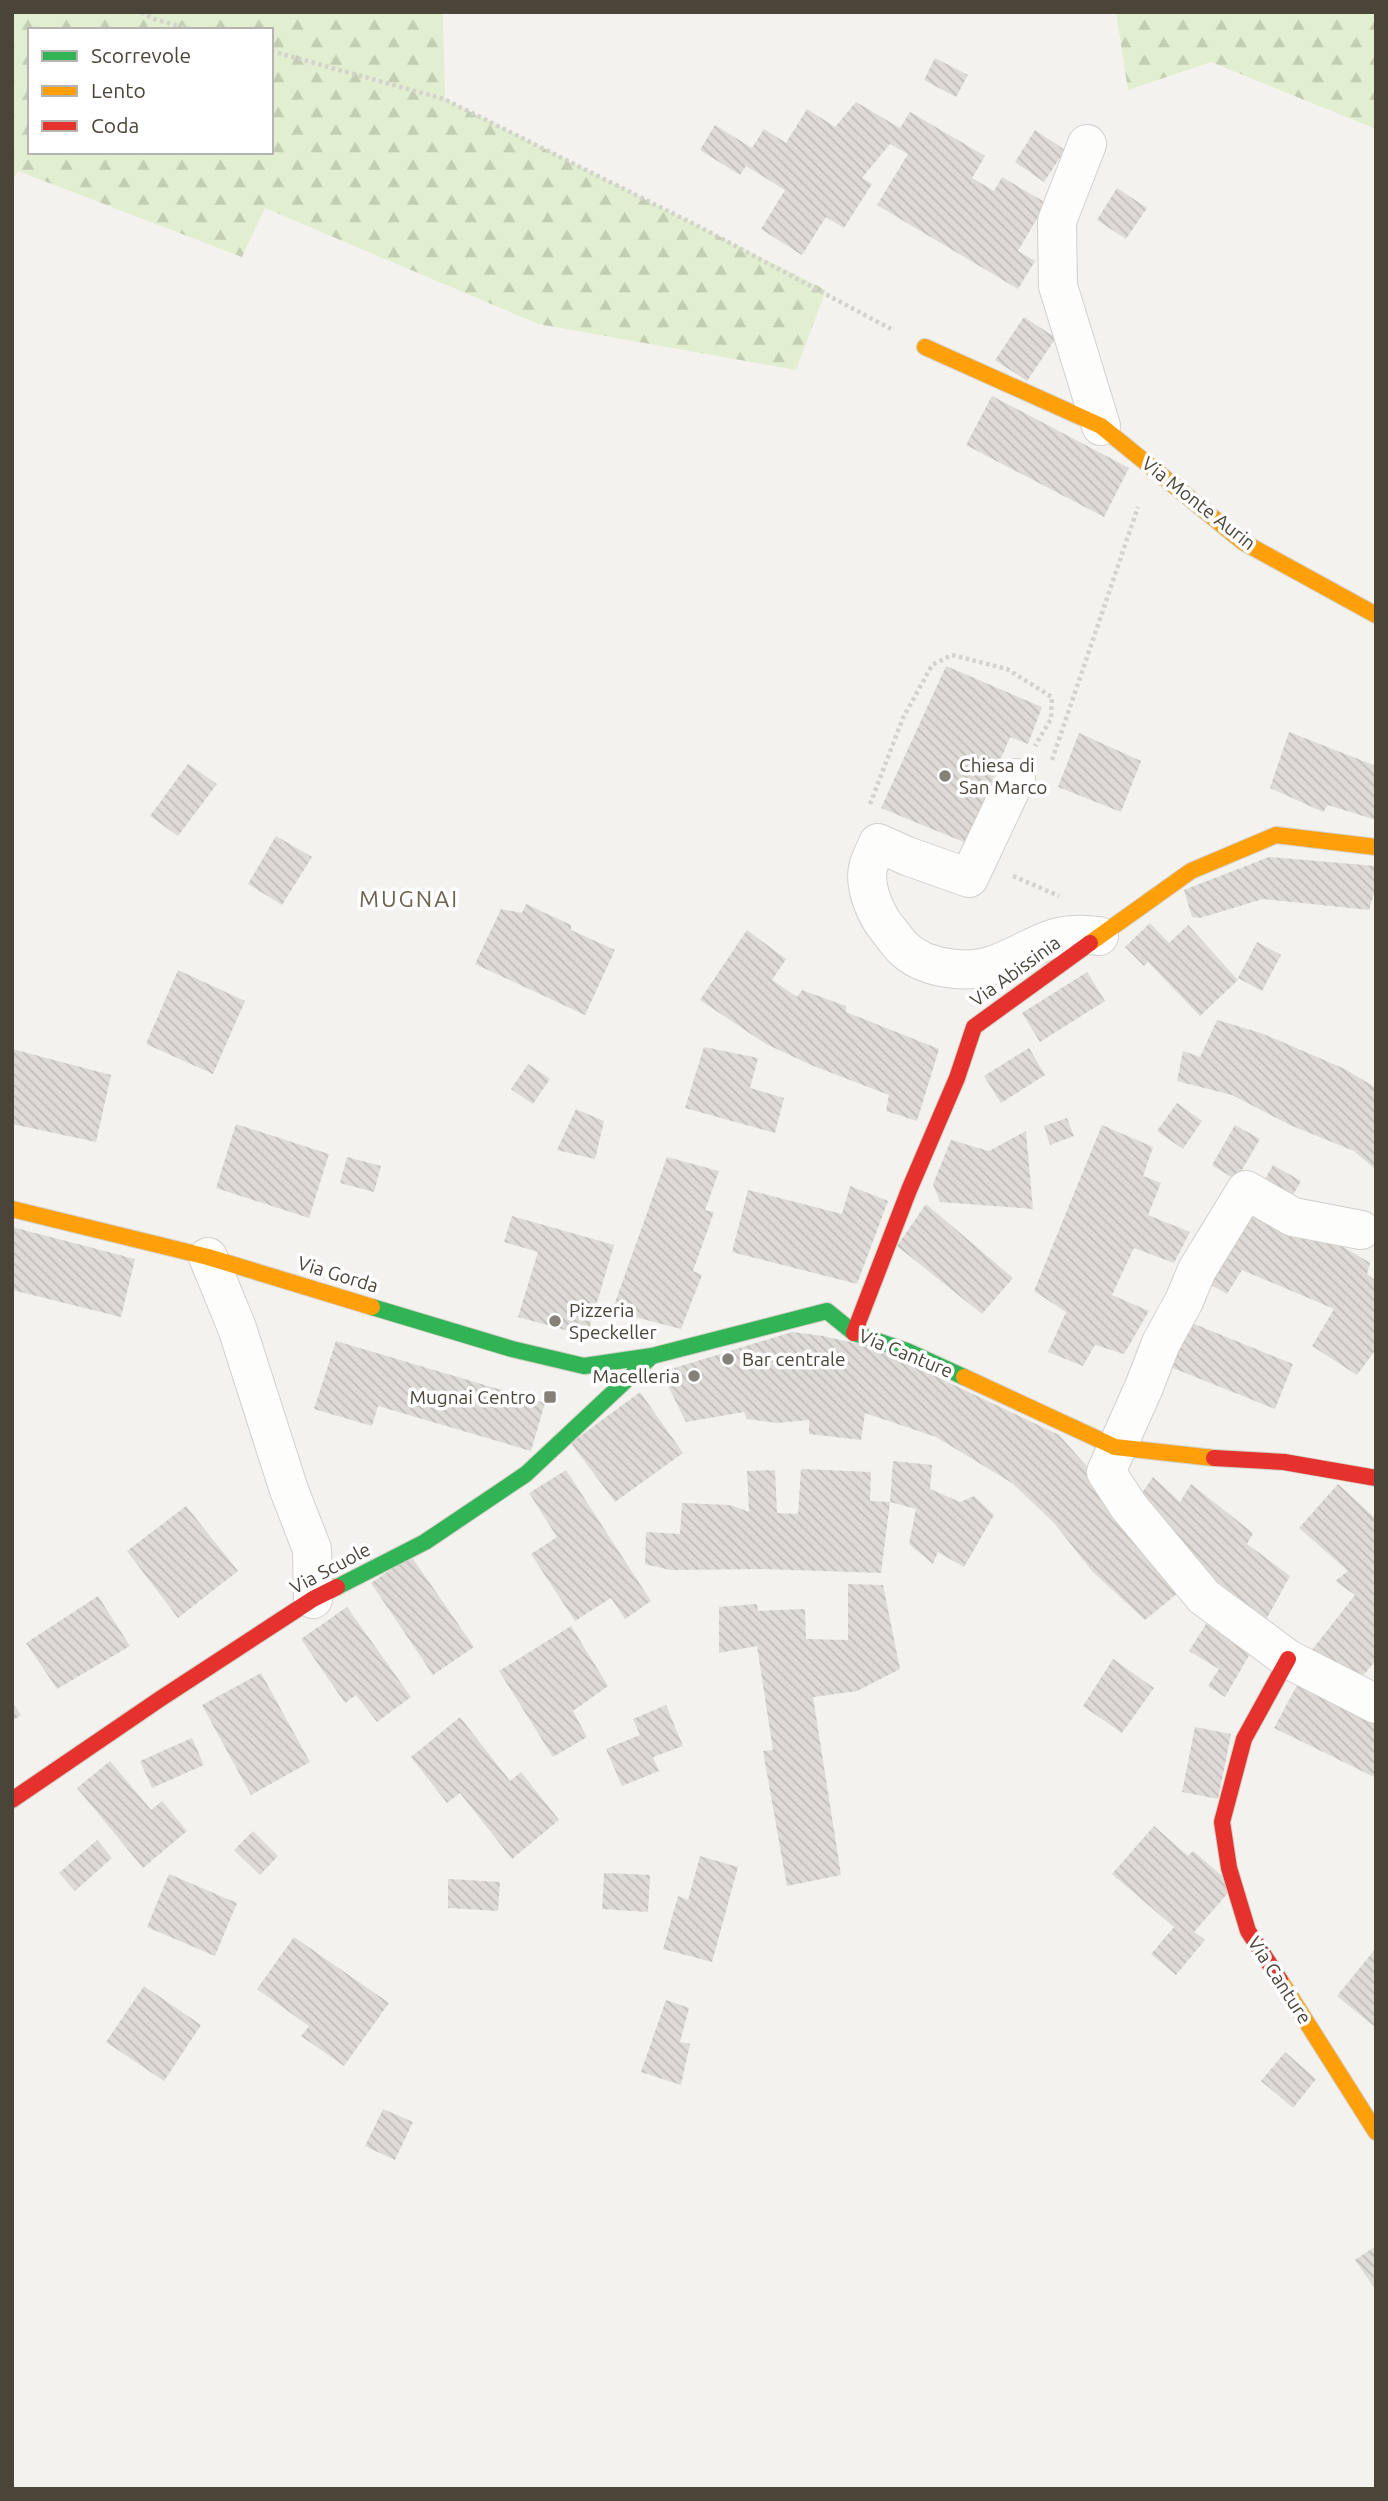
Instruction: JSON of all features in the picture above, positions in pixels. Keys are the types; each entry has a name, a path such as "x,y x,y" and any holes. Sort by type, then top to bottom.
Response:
{"street":[{"path":"1087,144 1057,221 1058,286 1101,426"},
{"name":"Via Monte Aurin","path":"925,347 1101,426 1242,542 1376,615"},
{"path":"1033,772 969,878 878,843 867,870 871,897 883,923 904,950 928,964 958,969 992,966 1039,943 1074,933 1099,936"},
{"name":"Via Abissinia","path":"854,1333 909,1190 957,1078 974,1027 1191,872 1276,835 1376,847"},
{"path":"1361,1230 1293,1217 1245,1190 1197,1270 1161,1343 1106,1472 1129,1507 1204,1597 1288,1659 1376,1704"},
{"name":"Via Gorda","path":"12,1209 208,1257 512,1349 584,1366 652,1356"},
{"path":"208,1257 237,1328 289,1490 312,1549 313,1599"},
{"name":"Via Canture","path":"652,1356 827,1311 854,1333 907,1351 1115,1447 1188,1457 1284,1462 1376,1478"},
{"name":"Via Scuole","path":"12,1800 313,1599 425,1542 526,1475 652,1356"},
{"name":"Via Canture","path":"1288,1659 1244,1739 1222,1822 1229,1868 1248,1930 1376,2132"}],"path":[{"path":"141,12 153,19 186,28"},
{"path":"273,52 444,99 696,225 925,347"},
{"path":"1033,772 1141,495"},
{"path":"878,843 878,833 884,818 870,805 898,731 932,665 952,655 1007,669 1052,697 1051,719 1033,772"},
{"path":"1003,871 1062,897"}],"green space":[{"path":"12,12 443,12 445,99 826,290 796,370 538,324 265,208 242,257 18,171 12,182"},
{"path":"1116,12 1376,12 1376,129 1211,62 1128,90"}],"building":[{"path":"935,58 968,75 956,97 924,80"},
{"path":"856,102 900,128 910,112 985,156 972,178 994,191 1002,177 1046,203 1018,251 1035,261 1018,289 877,205 908,154 890,144 862,178 872,184 844,228 826,217 802,255 761,229 785,190 746,166 740,175 700,150 715,125 752,148 764,129 786,143 807,109 835,127"},
{"path":"1035,130 1065,150 1044,182 1015,162"},
{"path":"1117,188 1147,208 1126,239 1097,220"},
{"path":"1024,317 1056,338 1027,381 995,360"},
{"path":"992,396 1129,468 1104,517 966,445"},
{"name":"Chiesa di San Marco","path":"946,666 1042,707 1028,744 1010,737 966,843 881,808"},
{"path":"1289,732 1376,766 1376,820 1328,805 1323,812 1270,788"},
{"path":"1079,733 1141,761 1121,812 1058,787"},
{"path":"188,764 217,784 178,836 150,816"},
{"path":"276,836 312,857 282,905 248,884"},
{"path":"1269,857 1376,866 1376,887 1369,910 1263,899 1200,918 1192,917 1184,890"},
{"path":"526,904 571,925 571,930 615,950 585,1015 475,964 501,909 522,913"},
{"path":"1150,923 1169,943 1188,925 1238,980 1200,1016 1148,962 1144,966 1125,947"},
{"path":"747,930 786,959 772,980 797,997 802,990 846,1006 846,1012 939,1049 917,1121 886,1111 889,1095 811,1065 766,1044 700,1000"},
{"path":"1257,942 1281,955 1262,991 1238,978"},
{"path":"178,970 245,1001 213,1074 146,1044"},
{"path":"1087,972 1105,1001 1040,1042 1022,1013"},
{"path":"1217,1020 1261,1033 1345,1069 1376,1088 1376,1170 1354,1151 1290,1125 1232,1095 1177,1081 1183,1051 1200,1057"},
{"path":"704,1047 758,1058 750,1088 784,1098 775,1133 685,1108"},
{"path":"1029,1048 1045,1075 1001,1103 984,1076"},
{"path":"12,1049 111,1075 96,1142 12,1124"},
{"path":"528,1064 550,1079 533,1104 511,1089"},
{"path":"1177,1103 1202,1121 1183,1149 1157,1131"},
{"path":"576,1109 604,1121 595,1159 557,1150"},
{"path":"1067,1118 1074,1136 1050,1145 1044,1126"},
{"path":"236,1124 329,1154 309,1218 216,1188"},
{"path":"1102,1125 1153,1147 1143,1176 1161,1183 1148,1215 1190,1232 1174,1263 1134,1248 1112,1295 1149,1311 1124,1354 1095,1345 1083,1366 1048,1352 1066,1312 1034,1291"},
{"path":"1235,1125 1260,1139 1236,1180 1212,1165"},
{"path":"1026,1131 1033,1209 940,1202 933,1184 951,1140 989,1151"},
{"path":"347,1157 381,1166 374,1192 340,1183"},
{"path":"667,1157 719,1171 705,1210 714,1212 693,1271 702,1275 681,1329 612,1311"},
{"path":"1273,1165 1301,1181 1289,1202 1261,1186"},
{"path":"850,1186 888,1201 857,1284 732,1252 748,1190 842,1214"},
{"path":"926,1204 1013,1278 982,1314 897,1246"},
{"path":"1244,1205 1321,1243 1332,1240 1370,1263 1367,1274 1376,1281 1376,1349 1357,1375 1312,1346 1334,1309 1242,1270 1227,1294 1199,1278"},
{"path":"512,1216 614,1245 587,1336 518,1317 538,1252 504,1242"},
{"path":"12,1227 135,1259 121,1317 12,1290"},
{"path":"1177,1317 1293,1364 1275,1409 1158,1362"},
{"path":"792,1332 876,1348 1059,1435 1106,1488 1184,1588 1145,1620 1092,1571 1054,1523 1012,1483 936,1437 865,1413 861,1440 809,1434 809,1420 777,1423 747,1419 744,1412 686,1422 661,1372"},
{"path":"336,1341 545,1403 531,1451 378,1406 372,1426 314,1409"},
{"path":"640,1392 683,1453 615,1502 571,1443"},
{"path":"893,1461 932,1465 930,1489 960,1502 974,1496 994,1515 964,1567 938,1552 933,1564 909,1544 916,1509 890,1502"},
{"path":"801,1469 871,1472 870,1501 890,1502 881,1573 764,1569 670,1570 645,1564 646,1532 680,1534 682,1503 730,1505 749,1512 747,1471 775,1470 777,1513 798,1514"},
{"path":"566,1470 651,1601 625,1619 611,1598 575,1621 531,1554 557,1537 529,1493"},
{"path":"1153,1477 1180,1502 1191,1484 1253,1533 1247,1544 1290,1576 1262,1627 1134,1504"},
{"path":"1338,1484 1376,1519 1376,1660 1362,1677 1312,1650 1355,1595 1335,1581 1348,1571 1299,1528"},
{"path":"186,1506 238,1571 178,1618 127,1551"},
{"path":"411,1556 474,1647 433,1675 371,1583"},
{"path":"848,1584 883,1585 900,1669 857,1691 813,1697 841,1875 787,1886 763,1751 773,1750 757,1646 719,1653 719,1607 757,1604 758,1611 805,1609 806,1639 848,1640"},
{"path":"98,1596 130,1646 57,1689 26,1643"},
{"path":"347,1607 411,1697 377,1722 356,1695 345,1703 301,1639"},
{"path":"1213,1613 1258,1640 1225,1697 1208,1686 1219,1669 1189,1651"},
{"path":"571,1626 608,1686 573,1711 587,1737 553,1757 499,1671"},
{"path":"1113,1659 1154,1688 1122,1733 1083,1706"},
{"path":"261,1673 310,1762 251,1795 202,1705"},
{"path":"1301,1678 1376,1716 1376,1778 1274,1728"},
{"path":"12,1702 21,1715 12,1721"},
{"path":"666,1705 683,1746 653,1757 659,1771 622,1786 606,1749 640,1735 633,1719"},
{"path":"460,1717 510,1781 521,1772 559,1820 512,1859 460,1793 447,1803 411,1757"},
{"path":"1195,1727 1231,1734 1218,1799 1182,1792"},
{"path":"192,1738 204,1765 152,1788 140,1761"},
{"path":"110,1761 151,1810 162,1801 187,1831 143,1868 77,1788"},
{"path":"1154,1826 1188,1856 1193,1851 1234,1886 1194,1932 1205,1940 1176,1975 1151,1954 1174,1927 1112,1874"},
{"path":"253,1831 278,1856 260,1875 234,1850"},
{"path":"97,1840 112,1858 75,1891 59,1873"},
{"path":"700,1856 738,1867 712,1962 663,1949 678,1896 688,1900"},
{"path":"604,1873 650,1875 648,1912 602,1909"},
{"path":"169,1874 237,1903 215,1956 147,1927"},
{"path":"448,1879 500,1882 498,1911 448,1908"},
{"path":"294,1937 389,2003 344,2066 301,2036 309,2026 257,1989"},
{"path":"1376,1948 1376,2028 1337,1996"},
{"path":"144,1986 201,2025 164,2081 106,2042"},
{"path":"666,2000 689,2008 680,2042 690,2044 681,2085 641,2072"},
{"path":"1285,2052 1316,2079 1293,2108 1261,2081"},
{"path":"383,2109 413,2122 395,2160 365,2146"},
{"path":"1376,2246 1376,2290 1355,2260"}],"traffic: fast":[{"path":"372,1307 512,1349 584,1366 652,1356 827,1311 854,1333 907,1351 964,1377"},
{"path":"337,1587 425,1542 526,1474 652,1356"}],"traffic: slow":[{"path":"925,347 1101,426 1243,542 1376,615"},
{"path":"1090,943 1191,871 1276,835 1376,847"},
{"path":"12,1209 208,1257 372,1307"},
{"path":"964,1377 1115,1447 1214,1458"},
{"path":"1280,1980 1376,2132"}],"traffic: jam":[{"path":"854,1333 909,1190 957,1078 974,1027 1090,943"},
{"path":"1214,1458 1284,1462 1376,1478"},
{"path":"12,1800 160,1699 313,1599 337,1587"},
{"path":"1280,1980 1248,1931 1229,1868 1222,1822 1244,1739 1288,1659"}],"place":[{"name":"Chiesa di San Marco","path":"945,776"},
{"name":"Pizzeria Speckeller","path":"555,1321"},
{"name":"Bar centrale","path":"728,1359"},
{"name":"Macelleria","path":"694,1376"},
{"name":"Mugnai Centro","path":"550,1397"}],"district":[{"name":"MUGNAI","path":"409,899"}]}
